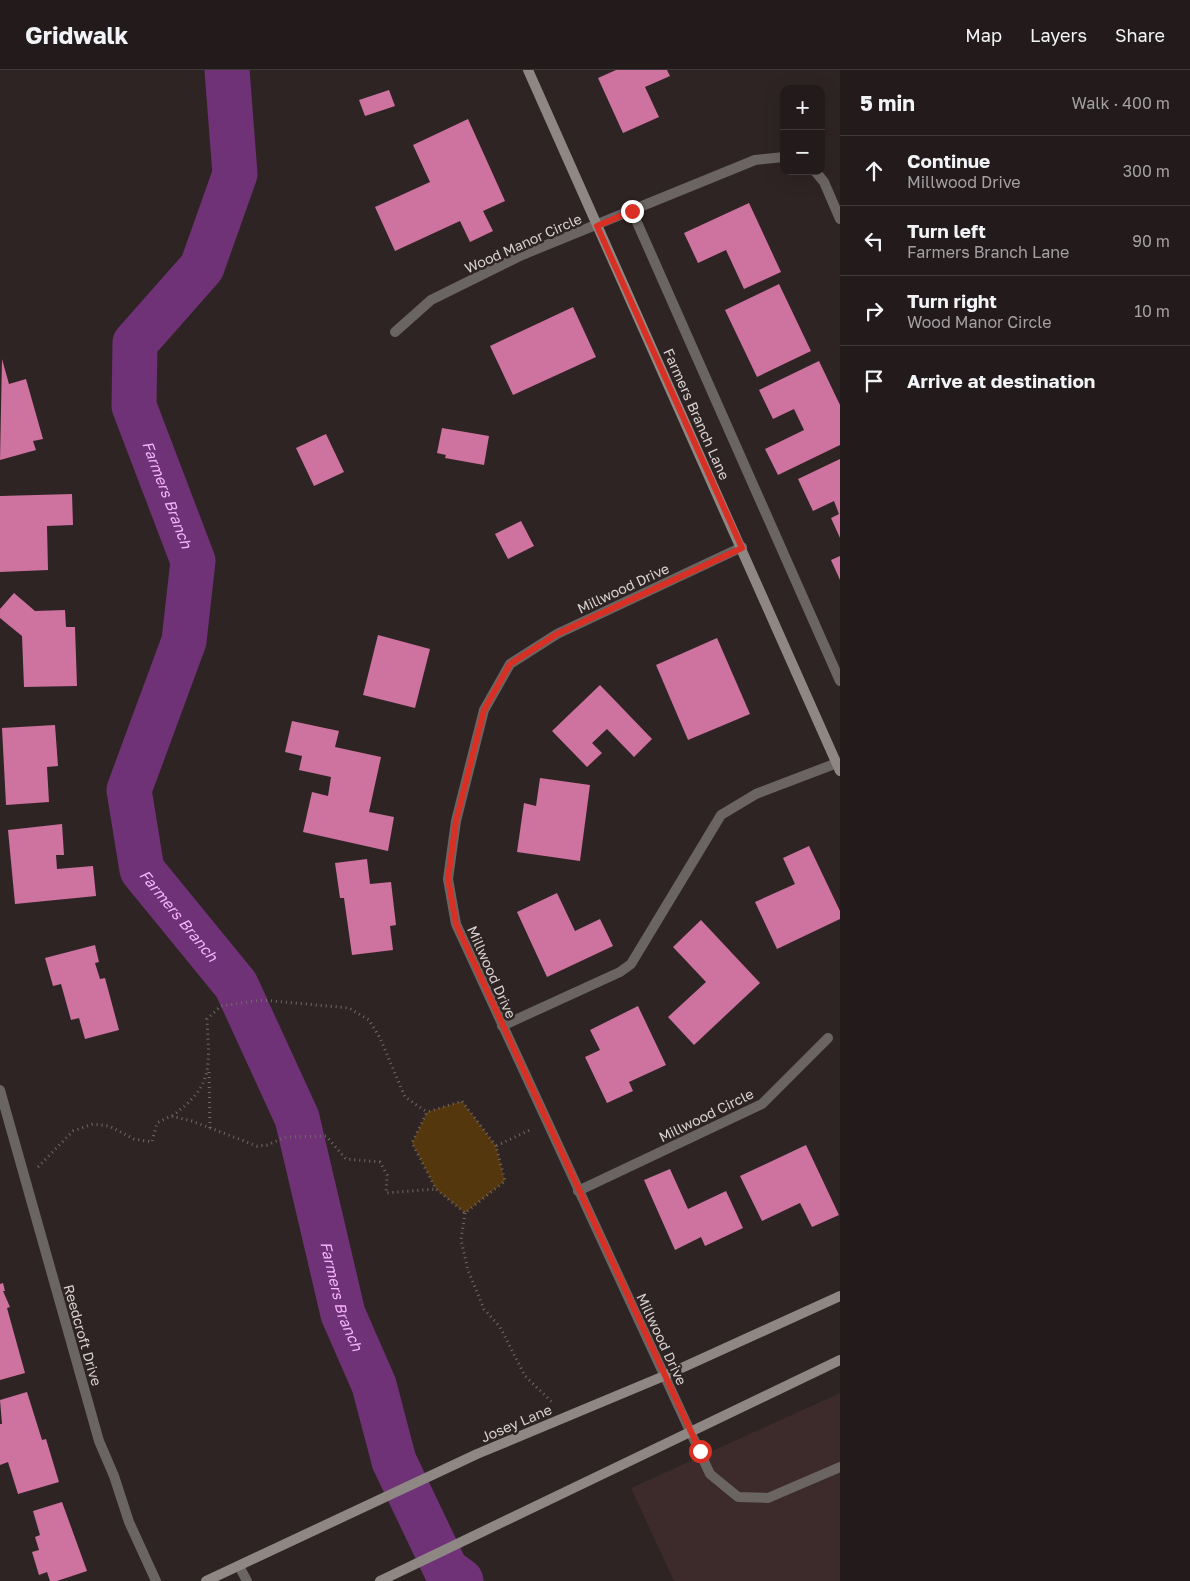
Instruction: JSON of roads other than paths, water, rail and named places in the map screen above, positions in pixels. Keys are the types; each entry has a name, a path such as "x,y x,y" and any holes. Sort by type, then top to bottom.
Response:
{"main road":[{"name":"Farmers Branch Lane","path":"528,70 838,767"},
{"name":"Josey Lane","path":"206,1581 324,1524 477,1454 664,1376 840,1296"},
{"path":"380,1581 840,1360"}],"street":[{"name":"Wood Manor Circle","path":"394,332 431,300 522,256 755,160 780,157"},
{"path":"818,175 824,182 840,219"},
{"path":"632,211 840,681"},
{"name":"Millwood Drive","path":"742,548 557,634 510,664 484,710 456,821 448,879 456,924 578,1192 710,1474 738,1497 768,1498 840,1467"},
{"path":"502,1026 620,972 631,964 721,815 756,794 838,767"},
{"name":"Millwood Circle","path":"578,1192 762,1104 828,1038"},
{"name":"Reedcroft Drive","path":"0,1090 99,1441 114,1476 129,1522 156,1581"},
{"path":"239,1566 247,1581"}],"waterway":[{"name":"Farmers Branch","path":"227,70 235,174 202,267 135,343 134,406 193,561 184,641 129,790 142,870 236,985 297,1118 343,1314 374,1385 394,1461 446,1570 461,1581"}]}
